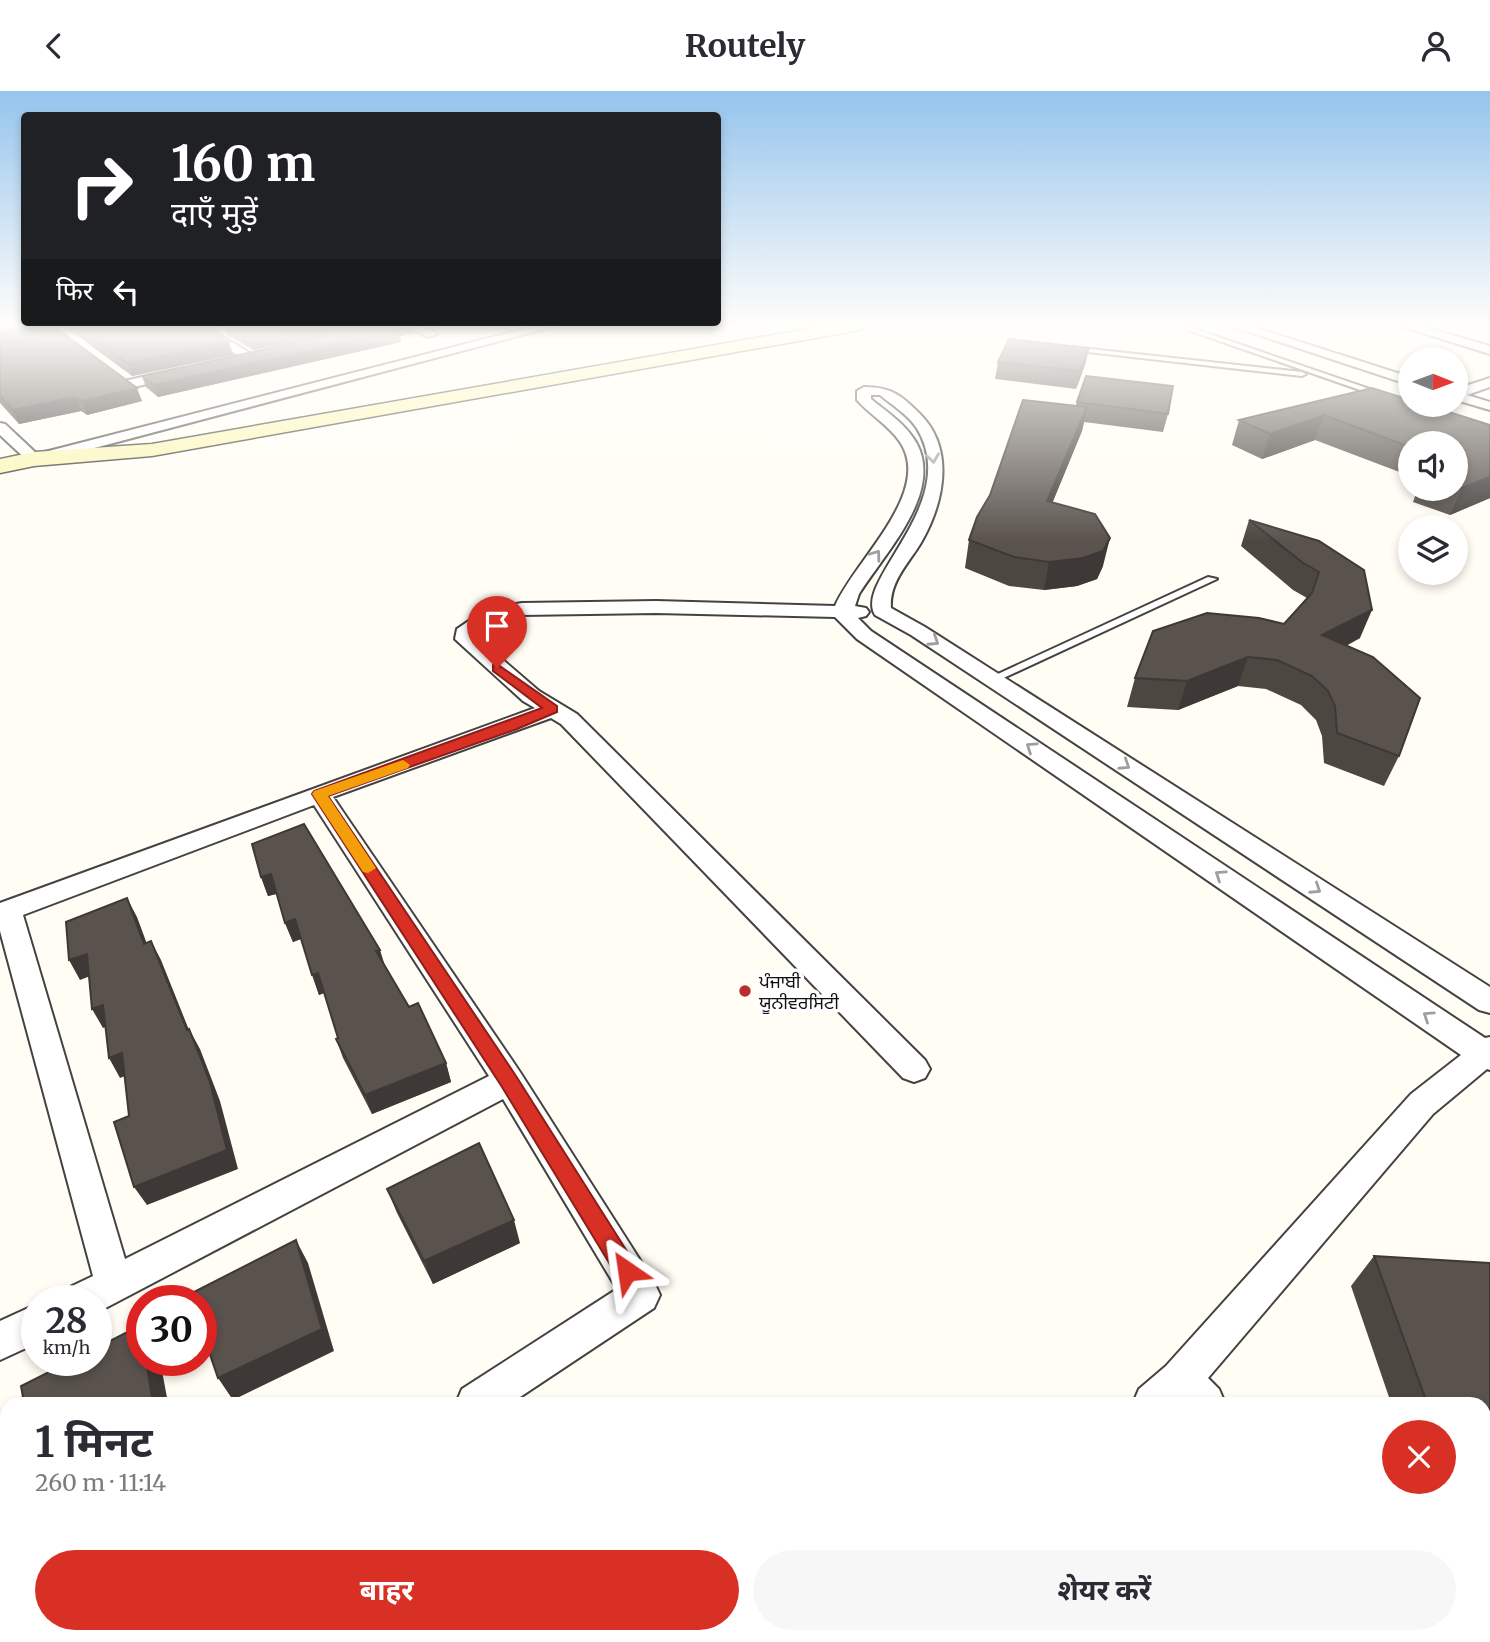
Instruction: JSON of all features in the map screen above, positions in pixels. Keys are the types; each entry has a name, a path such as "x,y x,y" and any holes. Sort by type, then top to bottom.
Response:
{"street":[{"path":"0,467 272,397"},
{"path":"0,427 34,459 152,450 425,397"},
{"path":"287,422 432,397"},
{"path":"842,613 852,585 898,524 916,483 917,463 912,448 895,426 864,397"},
{"path":"882,611 880,598 886,581 915,540 929,506 935,482 935,455 923,426 890,397"},
{"path":"1469,397 1490,407"},
{"path":"914,1069 569,719 531,696 471,647 464,633 493,616 522,609 656,607 842,613 882,611 993,679 1490,1002"},
{"path":"842,613 864,635 1488,1054 1422,1104 1179,1396"},
{"path":"509,1081 114,1285 4,912 552,709"},
{"path":"319,794 509,1081 641,1295 485,1397"},
{"path":"0,1341 21,1331"}],"lane":[{"path":"993,679 1212,579"}],"building":[{"path":"1,397 73,397 13,410"},
{"path":"76,397 97,397 82,401"},
{"path":"1079,397 1171,397 1168,414 1077,402"},
{"path":"1333,397 1398,397 1398,417 1465,417 1490,425 1490,477 1468,486 1468,431 1398,431 1398,443 1324,415 1270,434 1239,420"},
{"path":"1023,400 1087,407 1047,501 1095,514 1110,538 1103,551 1083,558 1049,562 1014,557 969,540 977,517 990,495"},
{"path":"1249,520 1319,541 1364,570 1372,610 1322,635 1373,657 1420,698 1399,756 1337,733 1335,706 1328,691 1312,676 1277,660 1248,657 1187,681 1135,678 1153,631 1207,613 1259,618 1284,624 1312,593 1319,572 1303,563"},
{"path":"304,824 380,950 376,951 409,1007 418,1003 446,1063 365,1095 336,1039 338,1038 318,973 312,975 295,919 285,923 271,874 261,877 252,844"},
{"path":"127,898 144,944 151,941 187,1030 189,1029 210,1082 227,1150 134,1187 114,1122 129,1116 122,1053 109,1058 103,1005 92,1009 87,954 69,960 66,922"},
{"path":"479,1143 514,1220 424,1261 387,1189"},
{"path":"296,1240 322,1329 218,1378 217,1285 208,1285"},
{"path":"1374,1256 1490,1263 1490,1397 1425,1397"},
{"path":"126,1333 126,1376 149,1376 152,1397 23,1397 21,1386 41,1376 112,1376 112,1340"}],"slow traffic":[{"path":"368,868 319,794 403,765"}],"place":[{"name":"ਪੰਜਾਬੀ ਯੂਨੀਵਰਸਿਟੀ","path":"745,991"}],"route":[{"path":"497,668 531,696 552,709 512,726 319,794 509,1081 627,1271"}]}
